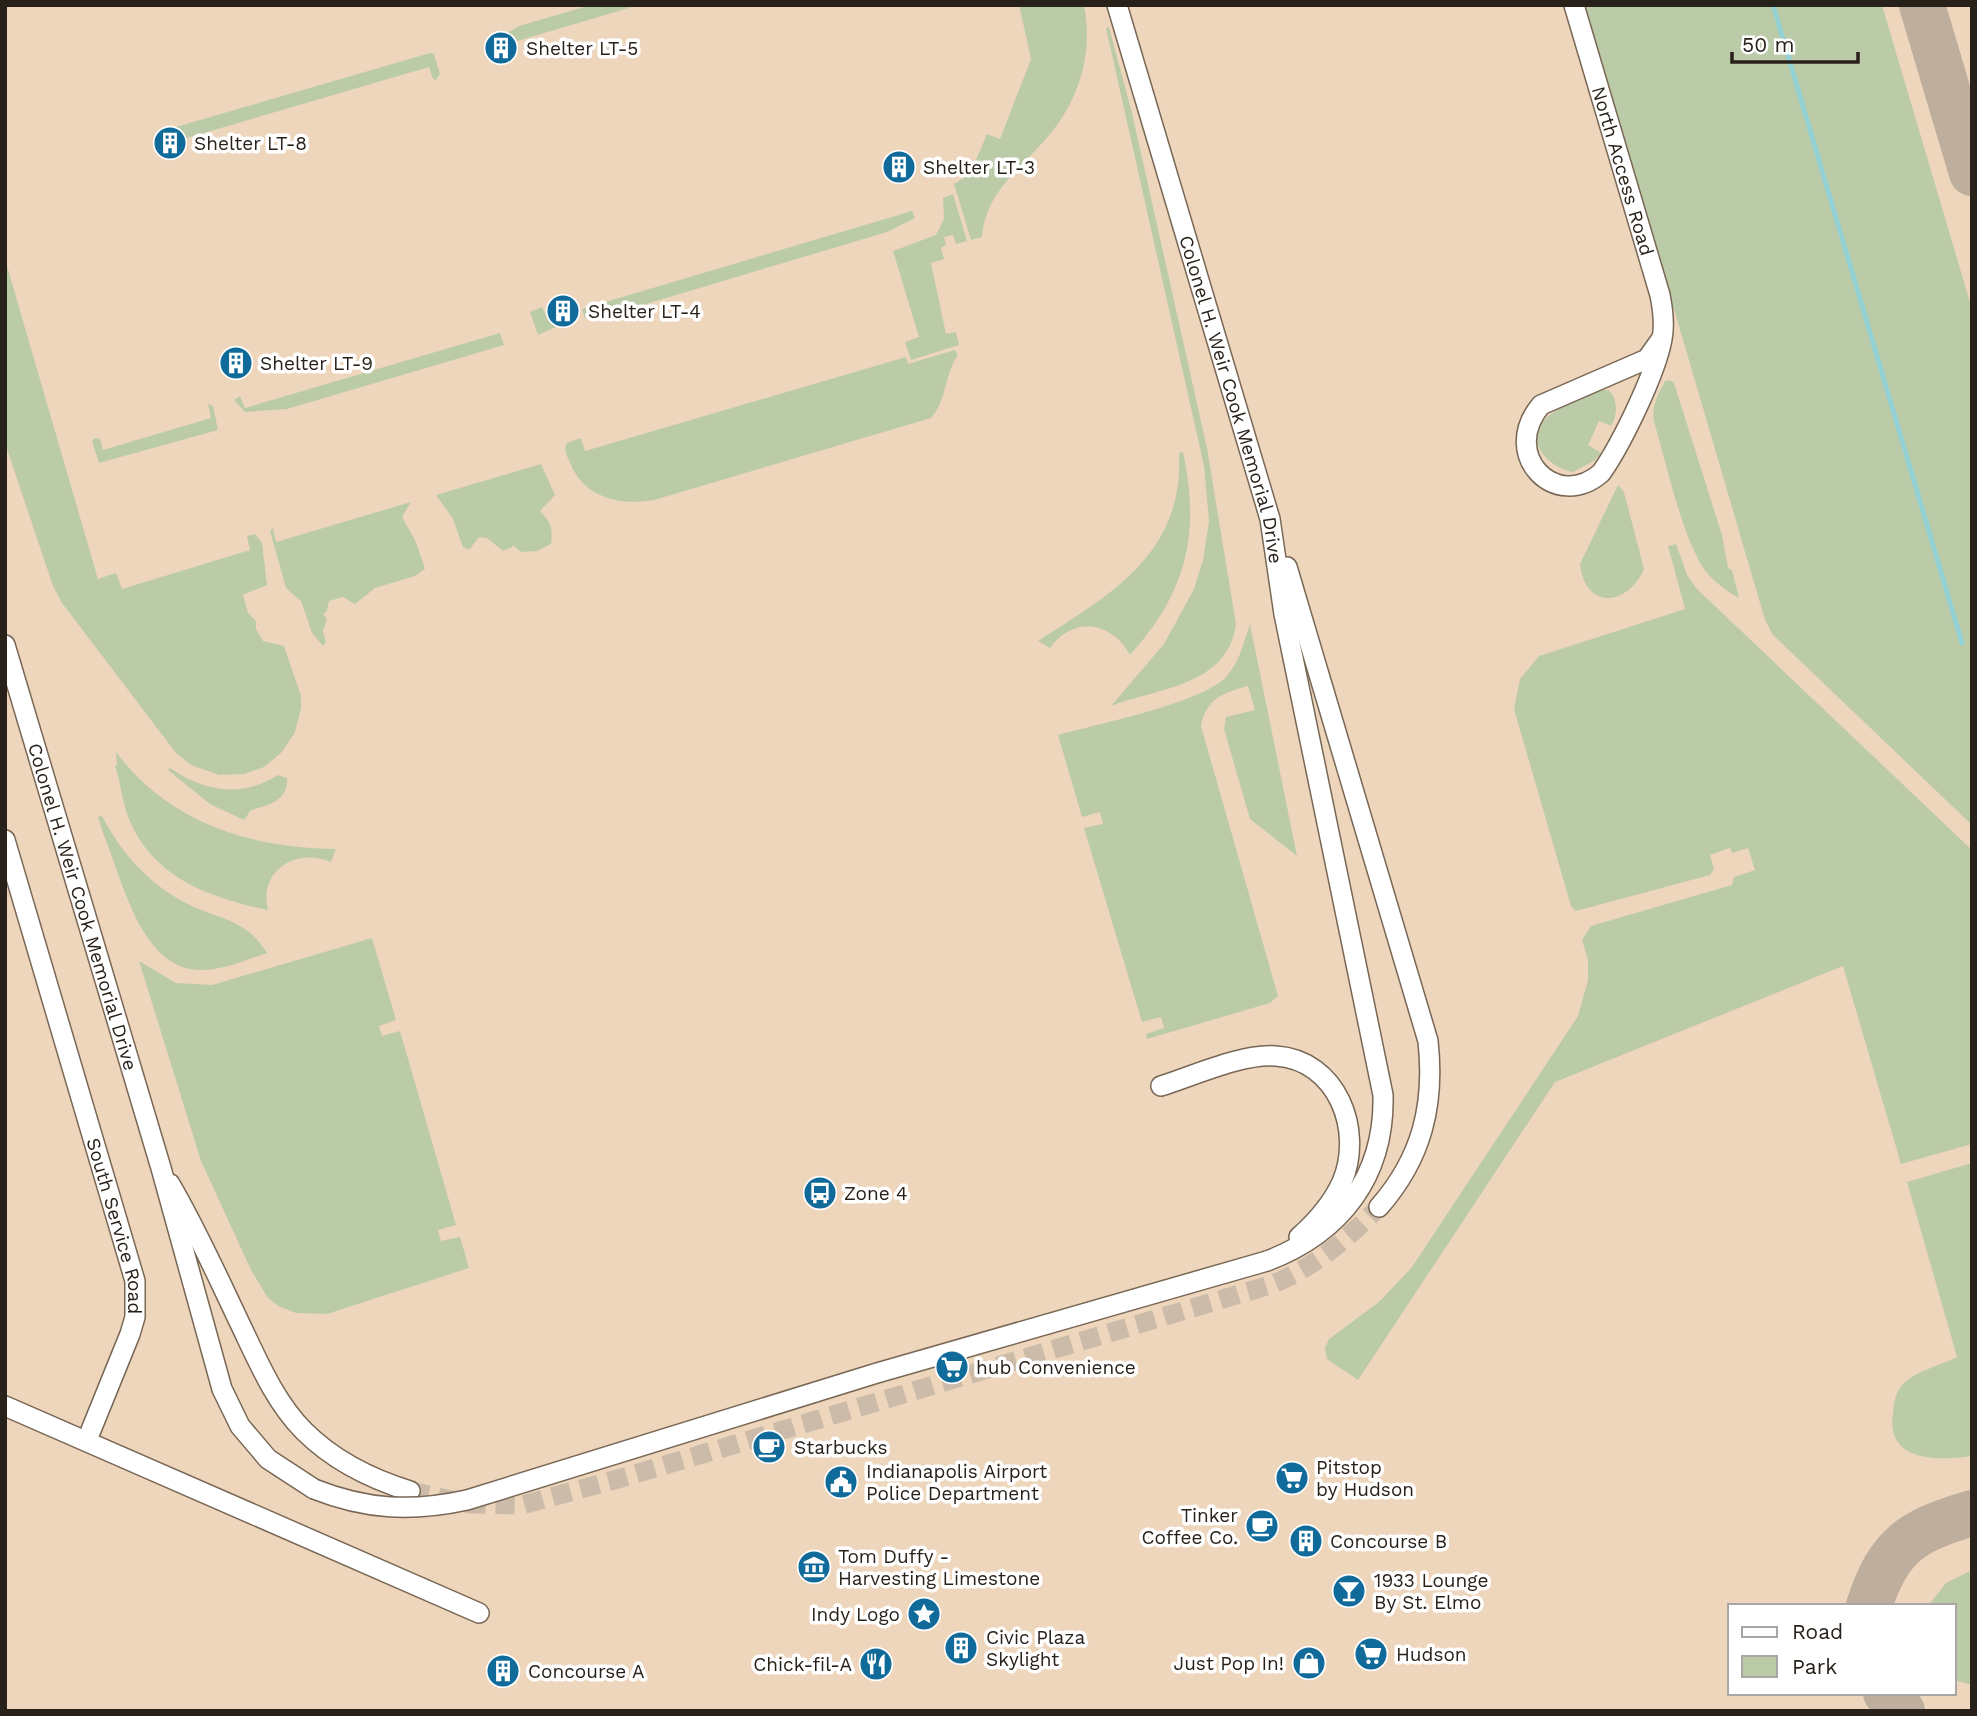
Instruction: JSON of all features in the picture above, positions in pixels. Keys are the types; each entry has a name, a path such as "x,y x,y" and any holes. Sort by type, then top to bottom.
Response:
{"street":[{"name":"Colonel H. Weir Cook Memorial Drive","path":"1117,5 1270,519 1284,614 1380,1082 1383,1108 1379,1143 1357,1192 1334,1223 1314,1239 1267,1261"},
{"name":"North Access Road","path":"1574,5 1664,316 1662,338 1658,357 1609,461 1590,483 1576,488 1539,473 1530,462 1525,432 1530,418 1541,405 1555,396 1647,359 1662,338"},
{"path":"1270,519 1309,634 1428,1041 1431,1071 1425,1128 1411,1163 1379,1207"},
{"name":"Colonel H. Weir Cook Memorial Drive","path":"5,645 161,1168"},
{"name":"South Service Road","path":"5,840 135,1280 135,1317 88,1440"},
{"path":"161,1168 181,1248 229,1406 268,1459 314,1489 384,1509 420,1509 467,1500 877,1373 1267,1261 1308,1229 1327,1207 1342,1182 1349,1156 1350,1132 1344,1108 1333,1088 1308,1065 1273,1055 1246,1060 1161,1086"},
{"path":"161,1168 191,1220 264,1374 290,1415 335,1457 371,1477 410,1491"},
{"path":"5,1405 479,1612"}],"shaded area":[{"path":"5,5 1972,5 1972,1711 5,1711"}],"green space":[{"path":"591,5 639,5 504,45 502,36 519,26"},
{"path":"1019,5 1084,5 1087,23 1085,60 1074,94 1057,126 1004,184 990,207 982,237 971,240 954,184 970,174 987,134 1000,139 1031,59"},
{"path":"1585,5 1882,5 1972,309 1972,825 1773,635 1765,620"},
{"path":"1109,27 1132,113 1207,448 1236,624 1230,645 1220,660 1205,672 1188,682 1111,706 1164,644 1194,589 1203,560 1209,522 1204,466 1106,28"},
{"path":"434,54 440,74 436,80 433,79 429,67 180,140 184,154 177,156 169,129"},
{"path":"953,194 967,241 956,244 953,235 944,237 946,245 941,248 944,259 931,263 946,334 956,332 959,345 911,360 905,342 919,337 893,251 936,235 944,219 943,198"},
{"path":"912,211 915,218 887,232 606,316 585,318 582,309"},
{"path":"5,259 98,579 116,573 122,589 250,550 247,536 255,534 262,543 267,585 243,595 248,613 256,621 256,629 263,641 284,646 301,696 295,732 282,752 264,767 244,774 219,775 191,765 176,753 62,603 53,586 5,443"},
{"path":"542,307 547,318 560,314 563,324 538,335 530,312"},
{"path":"500,333 504,345 287,409 245,412 234,400 240,396 245,408"},
{"path":"955,350 958,355 940,403 931,418 654,500 629,502 594,492 576,475 566,453 567,443 581,438 585,451 906,357 908,364"},
{"path":"1665,381 1674,383 1739,598 1705,571 1681,516 1653,416 1654,406"},
{"path":"1601,390 1609,390 1616,408 1611,426 1599,421 1588,445 1601,453 1594,461 1573,472 1554,465 1537,443 1540,426 1559,408"},
{"path":"208,404 213,406 218,430 99,463 92,441 95,438 100,439 103,450 211,418"},
{"path":"1183,452 1190,510 1189,536 1176,585 1149,632 1130,655 1114,635 1092,627 1070,631 1059,637 1050,648 1038,641 1116,587 1138,567 1156,544 1169,518 1177,488 1179,453"},
{"path":"541,464 555,495 540,511 550,526 551,544 537,551 521,552 514,546 503,551 487,538 479,537 469,550 463,547 453,519 436,495"},
{"path":"1618,485 1624,492 1644,569 1628,591 1608,598 1598,596 1590,590 1583,579 1580,564"},
{"path":"411,502 402,517 416,542 425,569 415,576 375,588 355,604 343,597 329,601 327,611 323,614 327,619 323,631 326,642 323,646 312,633 301,601 286,588 270,531 273,528 276,542"},
{"path":"1676,544 1687,575 1697,589 1972,850 1972,1144 1901,1164 1843,966 1555,1082 1358,1380 1327,1359 1325,1348 1329,1339 1379,1302 1412,1267 1578,1016 1588,980 1588,960 1582,940 1591,926 1732,885 1734,877 1755,870 1748,848 1732,853 1730,848 1710,855 1714,869 1710,875 1576,911 1571,906 1514,709 1520,679 1539,656 1685,609 1668,546"},
{"path":"1250,624 1297,856 1250,819 1224,729 1226,717 1255,710 1248,686 1217,698 1203,717 1201,726 1278,996 1270,1003 1147,1039 1146,1034 1164,1028 1161,1017 1142,1022 1084,828 1103,824 1100,812 1082,817 1058,735 1171,704 1213,687 1226,677 1235,664"},
{"path":"116,752 137,777 186,814 243,837 304,847 336,849 331,862 305,858 283,865 269,884 266,896 268,910 225,899 186,882 168,871 139,839 125,806 115,766"},
{"path":"170,768 196,782 223,789 251,787 278,775 287,778 287,786 276,801 251,810 244,820 210,804 168,770"},
{"path":"102,816 117,842 146,875 182,901 239,925 258,941 267,953 207,970 179,965 162,954 148,938 126,896 98,817"},
{"path":"372,938 396,1020 379,1026 382,1036 400,1031 456,1225 438,1230 441,1241 460,1237 469,1268 327,1314 296,1313 278,1306 268,1298 251,1270 201,1161 139,961 176,983 212,985"},
{"path":"1972,1163 1972,1456 1931,1458 1906,1450 1897,1442 1893,1430 1894,1402 1903,1384 1922,1372 1957,1357 1907,1182"},
{"path":"1972,1570 1972,1685 1956,1681 1956,1604 1930,1604 1946,1583"}],"waterway":[{"path":"1773,5 1962,643"}],"taxiway":[{"path":"1922,5 1972,173"},
{"path":"1870,1604 1885,1568 1906,1543 1933,1526 1972,1513"},
{"path":"1888,1695 1902,1711"}],"tunnel":[{"path":"410,1491 470,1504 522,1505 625,1477 1270,1285 1329,1252 1379,1207"}],"place":[{"name":"Shelter LT-5","path":"501,48"},
{"name":"Shelter LT-8","path":"170,143"},
{"name":"Shelter LT-3","path":"899,167"},
{"name":"Shelter LT-4","path":"563,311"},
{"name":"Shelter LT-9","path":"236,363"},
{"name":"Zone 4","path":"820,1193"},
{"name":"hub Convenience","path":"952,1367"},
{"name":"Starbucks","path":"769,1447"},
{"name":"Pitstop by Hudson","path":"1292,1478"},
{"name":"Indianapolis Airport Police Department","path":"841,1482"},
{"name":"Tinker Coffee Co.","path":"1262,1526"},
{"name":"Concourse B","path":"1306,1541"},
{"name":"Tom Duffy - Harvesting Limestone","path":"814,1567"},
{"name":"1933 Lounge By St. Elmo","path":"1349,1591"},
{"name":"Indy Logo","path":"924,1614"},
{"name":"Civic Plaza Skylight","path":"961,1648"},
{"name":"Hudson","path":"1371,1654"},
{"name":"Just Pop In!","path":"1309,1663"},
{"name":"Chick-fil-A","path":"876,1664"},
{"name":"Concourse A","path":"503,1671"}]}
